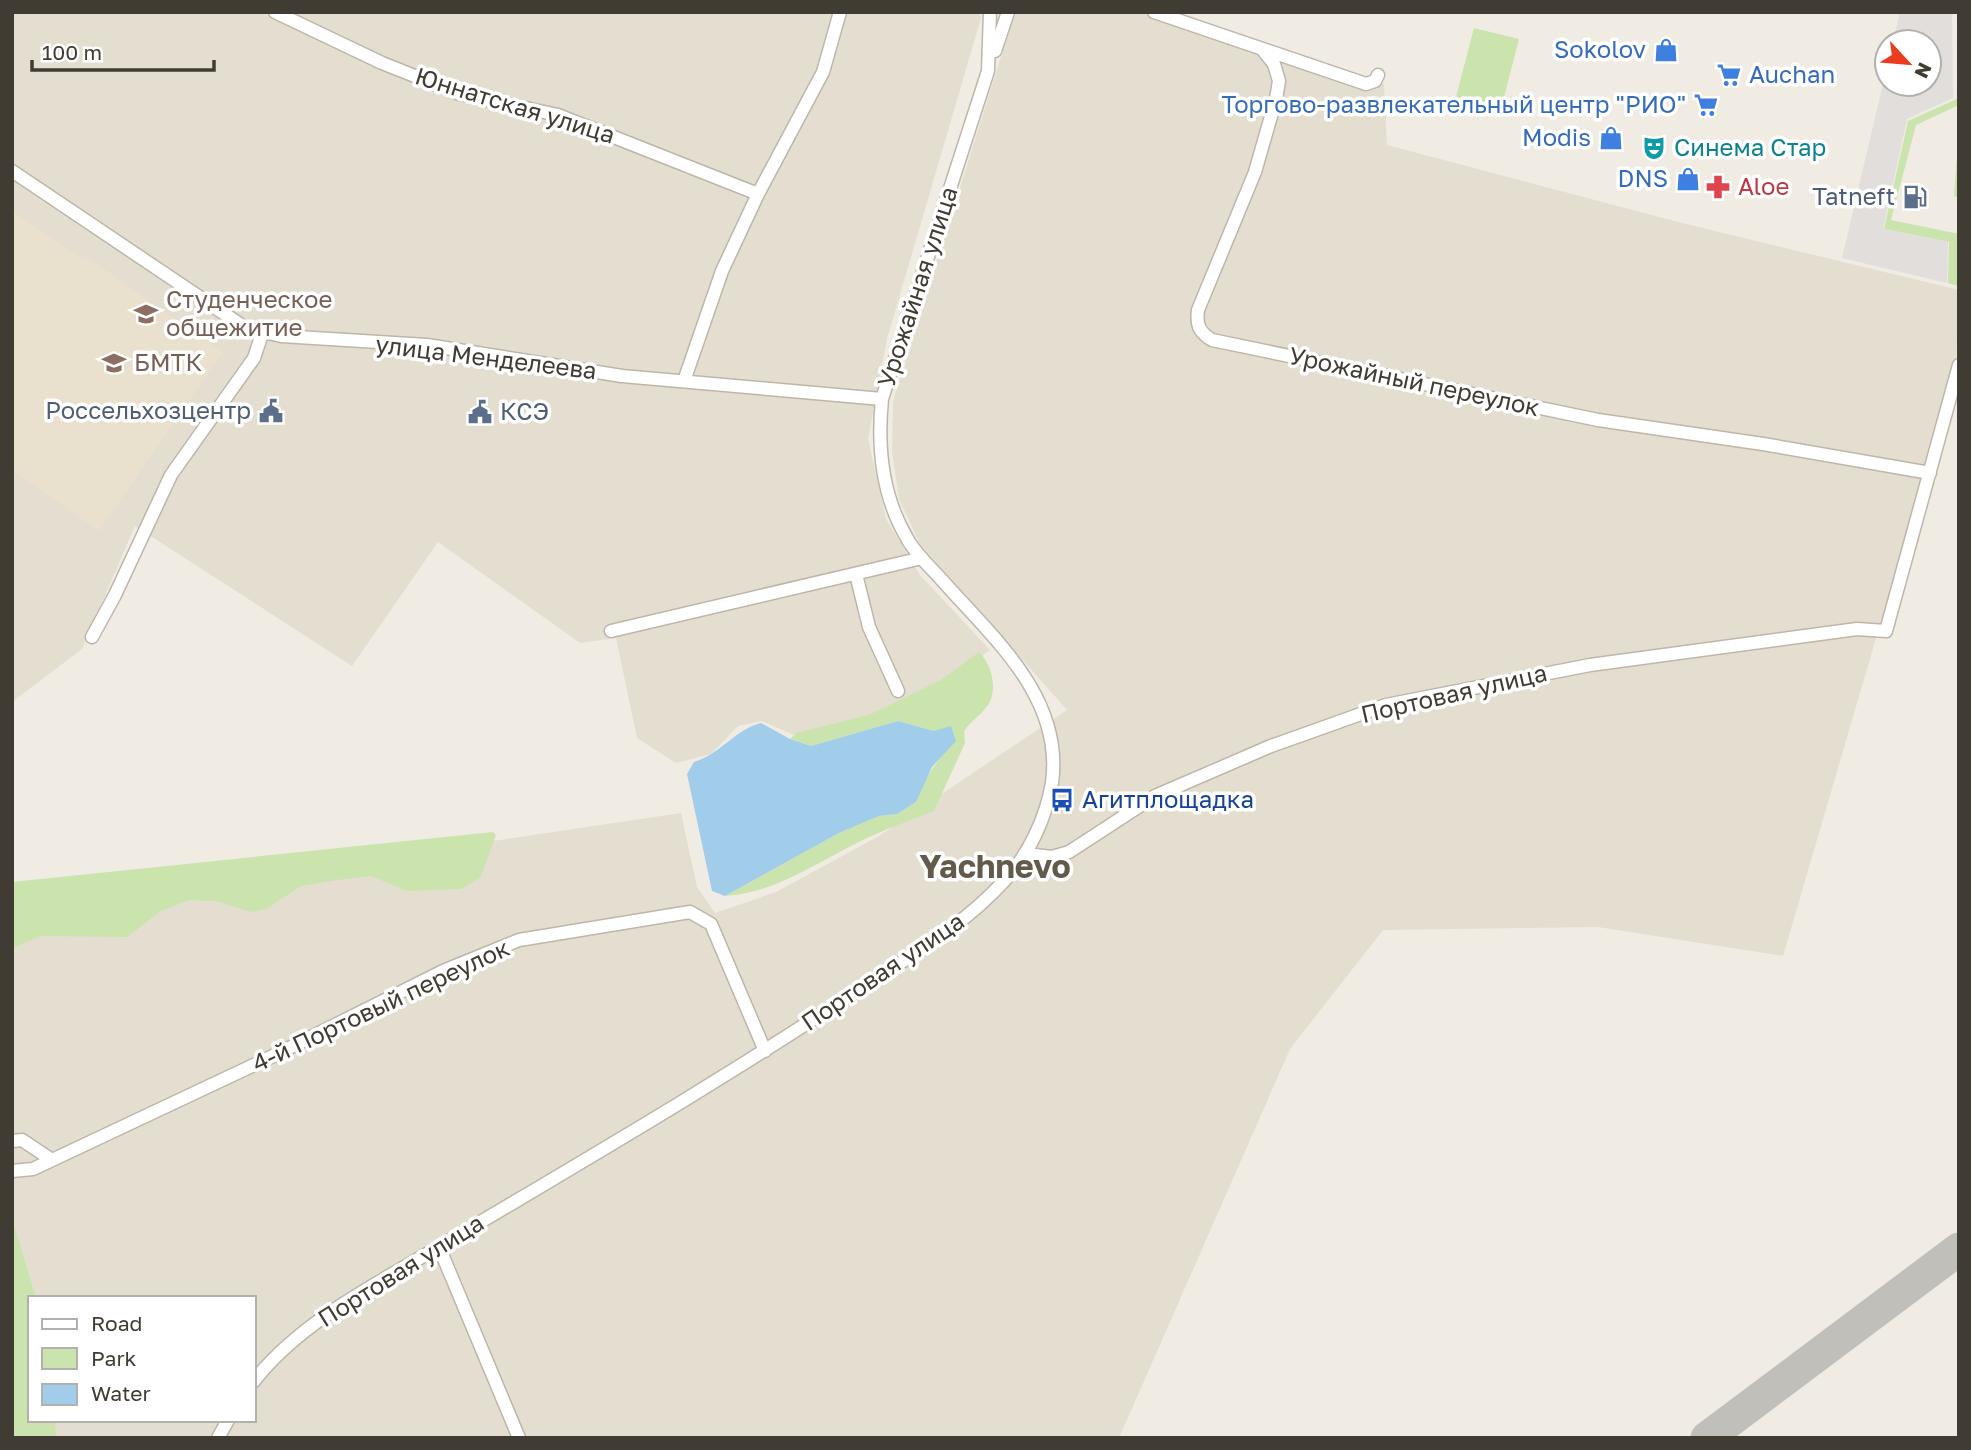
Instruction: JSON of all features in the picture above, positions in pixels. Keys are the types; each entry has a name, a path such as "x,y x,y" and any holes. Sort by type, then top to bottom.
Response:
{"street":[{"name":"Юннатская улица","path":"275,12 382,63 460,94 558,115 758,194"},
{"path":"684,381 722,271 758,194 823,72 840,12"},
{"name":"Урожайная улица","path":"990,12 988,71 882,399 880,439 885,482 900,525 922,558 1019,666 1039,700 1050,733 1054,758 1052,784 1026,854"},
{"path":"988,71 1008,12"},
{"path":"1154,12 1366,84 1375,81 1378,75"},
{"name":"Урожайный переулок","path":"1262,49 1274,64 1279,81 1276,99 1255,172 1198,310 1197,323 1201,334 1212,340 1598,420 1763,444 1930,473"},
{"name":"улица Менделеева","path":"12,171 244,327 316,339 427,345 610,374 882,399"},
{"path":"92,637 132,562 171,475 254,358 262,331"},
{"path":"1930,473 1959,365"},
{"name":"Портовая улица","path":"256,1378 274,1356 310,1328 439,1247 765,1051 944,933 998,887 1026,854 1052,857 1069,852 1155,796 1271,746 1386,705 1590,665 1857,629 1886,631 1930,473"},
{"path":"611,631 922,558"},
{"path":"856,574 869,627 898,691"},
{"name":"4-й Портовый переулок","path":"12,1171 22,1172 52,1160 273,1056 443,971 519,940 690,912 711,923 765,1051"},
{"path":"12,1141 29,1143 42,1156 52,1160"},
{"path":"439,1247 519,1438"},
{"path":"218,1438 227,1422"}],"shaded area":[{"path":"12,12 979,12 981,18 887,339 868,439 886,519 920,575 990,650 897,718 812,743 762,721 738,726 711,754 676,763 637,738 616,638 580,643 438,542 352,666 135,526 82,649 12,702"},
{"path":"1015,12 1164,12 1384,84 1387,145 1678,222 1959,290 1956,365 1783,956 1598,927 1383,930 1290,1049 1119,1438 20,1438 12,1377 12,913 681,813 697,887 715,913 776,892 879,836 1067,710 920,544 899,499 892,452 893,401"},
{"path":"1900,12 1952,12 1953,98 1907,119 1883,229 1948,242 1947,283 1842,258 1880,98 1943,98 1943,28 1896,28"},
{"name":"БМТК","path":"12,211 81,258 84,255 223,352 99,531 12,470"}],"green space":[{"path":"1474,28 1519,39 1501,109 1456,97"},
{"path":"1959,98 1959,105 1916,125 1891,220 1959,234 1958,286 1948,283 1949,242 1884,229 1908,121"},
{"path":"1959,129 1959,198 1954,196"},
{"path":"979,652 990,670 993,692 988,705 964,731 965,743 934,811 874,835 783,881 765,888 725,896 839,833 879,816 897,814 916,802 921,785 950,744 934,731 898,721 811,746 790,739 796,733 869,715 941,680"},
{"path":"493,832 496,835 480,878 461,889 407,891 371,876 337,880 301,886 266,909 251,912 216,901 189,900 161,911 127,937 40,936 12,949 12,882"},
{"path":"12,1218 35,1296 28,1296 28,1422 55,1422 56,1438 12,1438"}],"water":[{"path":"898,721 934,731 951,726 956,741 932,767 916,802 897,814 879,816 839,833 725,896 712,891 687,774 694,762 712,754 751,726 761,723 790,739 811,746"}],"taxiway":[{"path":"1707,1438 1959,1249"}],"place":[{"name":"Sokolov","path":"1666,50"},
{"name":"Auchan","path":"1729,75"},
{"name":"Торгово-развлекательный центр \"РИО\"","path":"1706,105"},
{"name":"Modis","path":"1611,138"},
{"name":"Синема Стар","path":"1654,148"},
{"name":"DNS","path":"1688,179"},
{"name":"Aloe","path":"1718,187"},
{"name":"Tatneft","path":"1915,197"},
{"name":"Студенческое общежитие","path":"146,314"},
{"name":"БМТК","path":"114,363"},
{"name":"Россельхозцентр","path":"271,411"},
{"name":"КСЭ","path":"480,412"},
{"name":"Агитплощадка","path":"1062,800"}],"district":[{"name":"Yachnevo","path":"995,867"}]}
